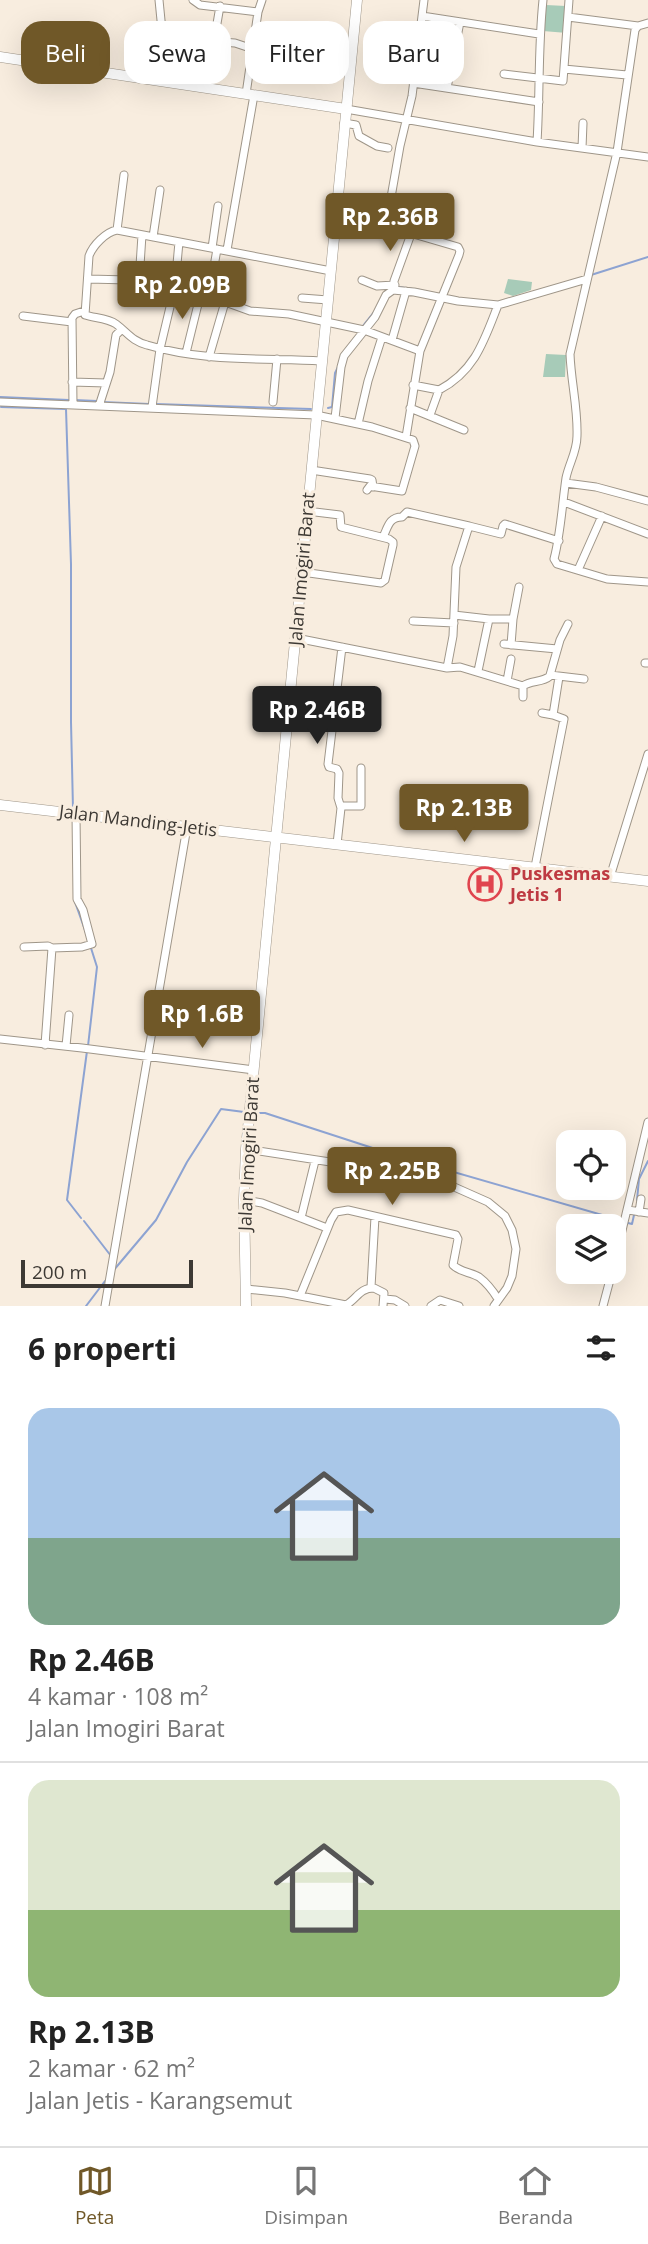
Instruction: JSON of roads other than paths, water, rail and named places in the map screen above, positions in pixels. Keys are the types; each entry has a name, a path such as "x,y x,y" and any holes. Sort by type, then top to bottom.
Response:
{"main road":[{"name":"Jalan Imogiri Barat","path":"246,1306 246,1149 357,0"},
{"path":"0,57 124,75"},
{"path":"185,84 346,109"},
{"name":"Jalan Manding-Jetis","path":"0,805 648,881"}],"street":[{"path":"159,0 161,21"},
{"path":"193,0 200,5 258,12"},
{"path":"257,21 262,0"},
{"path":"421,21 424,0"},
{"path":"537,142 539,34 543,0"},
{"path":"504,74 561,82 569,0"},
{"path":"216,21 220,6"},
{"path":"422,16 454,21"},
{"path":"568,17 638,26 648,23"},
{"path":"464,23 539,34"},
{"path":"638,26 627,75 617,152 570,354 577,449 566,483 555,562 607,579 648,582"},
{"path":"564,69 627,75"},
{"path":"227,250 251,84"},
{"path":"386,226 413,84"},
{"path":"420,84 539,102"},
{"path":"447,88 448,84"},
{"path":"346,109 537,142 648,157"},
{"path":"344,123 356,125 359,135 376,146 388,148"},
{"path":"583,123 583,148"},
{"path":"117,230 124,176"},
{"path":"153,237 160,190"},
{"path":"209,296 218,206"},
{"path":"335,222 386,226 455,246 460,251 420,351 406,437"},
{"path":"321,361 209,356 160,349 140,343 115,323 86,316 84,311 89,256 92,249 108,233 117,230 331,271"},
{"path":"335,418 342,361 361,329 375,317 386,295 394,287 411,234"},
{"path":"139,281 142,235"},
{"path":"152,403 160,349 175,286 179,242"},
{"path":"362,280 377,286 498,305 588,277"},
{"path":"88,279 175,286 201,292 250,311 289,314 361,329 420,351"},
{"path":"392,340 407,291"},
{"path":"186,353 201,292"},
{"path":"302,298 328,300"},
{"path":"209,356 225,302"},
{"path":"413,385 439,390 455,382 480,350 498,305"},
{"path":"73,401 72,322 74,315 84,311"},
{"path":"23,316 72,322"},
{"path":"100,403 117,335 121,330"},
{"path":"358,424 382,337"},
{"path":"273,402 277,359"},
{"path":"72,382 106,383"},
{"path":"430,415 439,390"},
{"path":"0,402 152,403 316,415 406,437 413,440 415,446 402,491 370,488 370,479 311,470"},
{"path":"410,408 464,430"},
{"path":"566,483 596,487 648,501"},
{"path":"564,502 648,534"},
{"path":"302,572 381,583 385,580 393,542 383,537 342,528 340,515 307,511"},
{"path":"383,537 391,520 402,517 407,512 500,534 505,524 559,541"},
{"path":"578,570 602,516"},
{"path":"447,668 454,619 456,566 469,526"},
{"path":"507,681 513,658 510,645 519,587"},
{"path":"478,671 489,619"},
{"path":"413,621 513,619"},
{"path":"553,715 557,649 568,624"},
{"path":"296,638 447,668 460,667 523,686 555,676 583,679"},
{"path":"510,645 557,649"},
{"path":"337,844 341,806 338,799 338,770 328,764 342,647"},
{"path":"523,686 523,697"},
{"path":"535,867 563,720 542,713"},
{"path":"610,877 648,754"},
{"path":"341,806 361,806 361,768"},
{"path":"24,947 92,945 83,910 77,899 74,813"},
{"path":"105,1306 187,827"},
{"path":"45,1045 52,948"},
{"path":"66,1046 69,1015"},
{"path":"0,1040 254,1070"},
{"path":"637,1211 648,1122"},
{"path":"246,1149 435,1178 498,1209 512,1230 516,1249 512,1276 496,1302 489,1286 478,1277 456,1269 453,1265 458,1239 456,1235 342,1210 327,1228 300,1296"},
{"path":"301,1218 315,1161"},
{"path":"637,1211 640,1199"},
{"path":"244,1200 262,1203 327,1228"},
{"path":"371,1287 375,1217"},
{"path":"603,1306 609,1284"},
{"path":"246,1289 348,1305 359,1292 371,1287 382,1291 388,1302 405,1306"},
{"path":"431,1306 440,1300 459,1306"}],"waterway":[{"path":"591,275 648,257"},
{"path":"398,287 420,290"},
{"path":"362,327 374,312"},
{"path":"328,408 332,407 338,367"},
{"path":"0,397 69,400"},
{"path":"74,400 97,401"},
{"path":"102,402 149,404"},
{"path":"155,404 311,409"},
{"path":"1,407 66,409 71,564 73,809"},
{"path":"75,902 86,933"},
{"path":"88,1046 97,967 91,948"},
{"path":"81,1218 67,1200 87,1051"},
{"path":"113,1271 156,1220 187,1162 221,1109 244,1112"},
{"path":"255,1113 265,1113 388,1153 599,1214"},
{"path":"637,1200 639,1179 648,1161"},
{"path":"628,1223 632,1224 634,1215"},
{"path":"84,1221 111,1256"},
{"path":"86,1306 105,1281"}],"place":[{"name":"Puskesmas Jetis 1","path":"485,884"}]}
